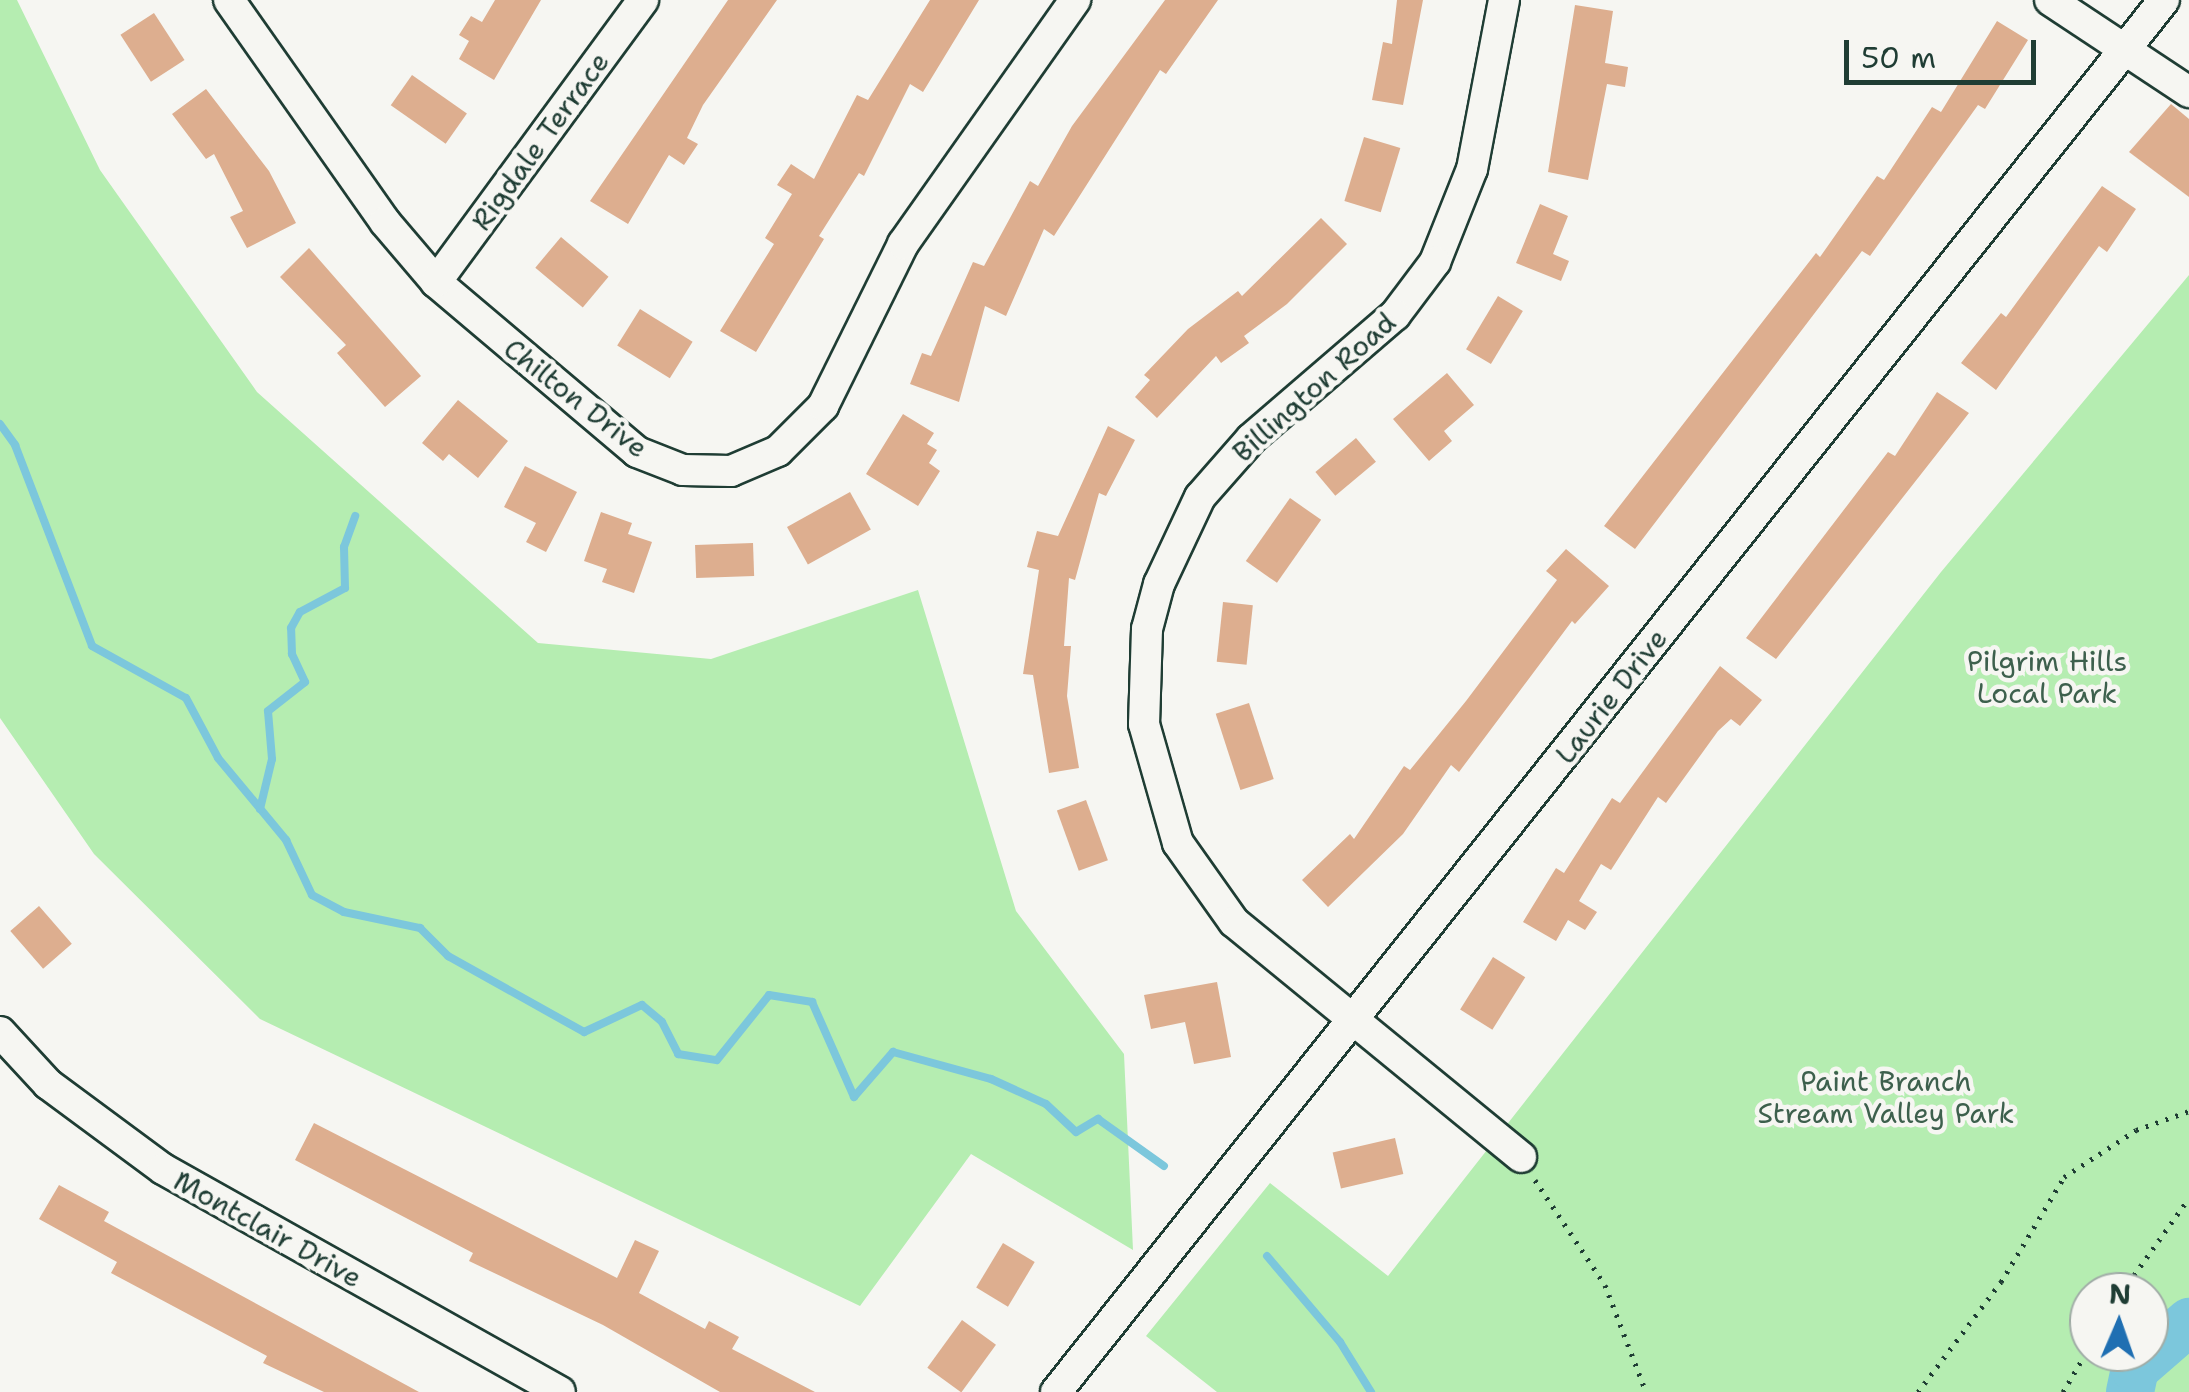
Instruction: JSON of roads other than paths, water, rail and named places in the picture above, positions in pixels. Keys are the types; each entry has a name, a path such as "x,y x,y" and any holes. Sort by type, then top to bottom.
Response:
{"street":[{"name":"Chilton Drive","path":"229,0 385,222 436,282 637,452 683,470 731,470 778,451 823,406 902,244 1075,0"},
{"name":"Rigdale Terrace","path":"436,282 643,0"},
{"name":"Billington Road","path":"1504,0 1472,169 1436,262 1396,315 1250,439 1200,497 1159,584 1147,629 1144,724 1178,843 1234,922 1521,1157"},
{"path":"2050,0 2122,52 2189,92"},
{"name":"Laurie Drive","path":"1056,1392 2164,0"},
{"name":"Montclair Drive","path":"0,1032 48,1084 163,1170 560,1392"}],"waterway":[{"path":"0,424 15,445 92,646 186,698 218,758 286,840 312,895 344,912 420,928 448,956 584,1032 642,1005 662,1022 678,1054 717,1060 769,995 812,1002 854,1097 893,1052 991,1079 1046,1104 1076,1132 1098,1119 1164,1166"},
{"path":"260,809 272,759 268,711 305,682 292,654 291,628 300,612 345,588 344,547 355,516"},
{"path":"1267,1256 1340,1342 1371,1392"},
{"path":"2130,1392 2135,1369 2189,1322"}],"park label":[{"name":"Pilgrim Hills Local Park","path":"2047,677"},
{"name":"Paint Branch Stream Valley Park","path":"1886,1097"}]}
